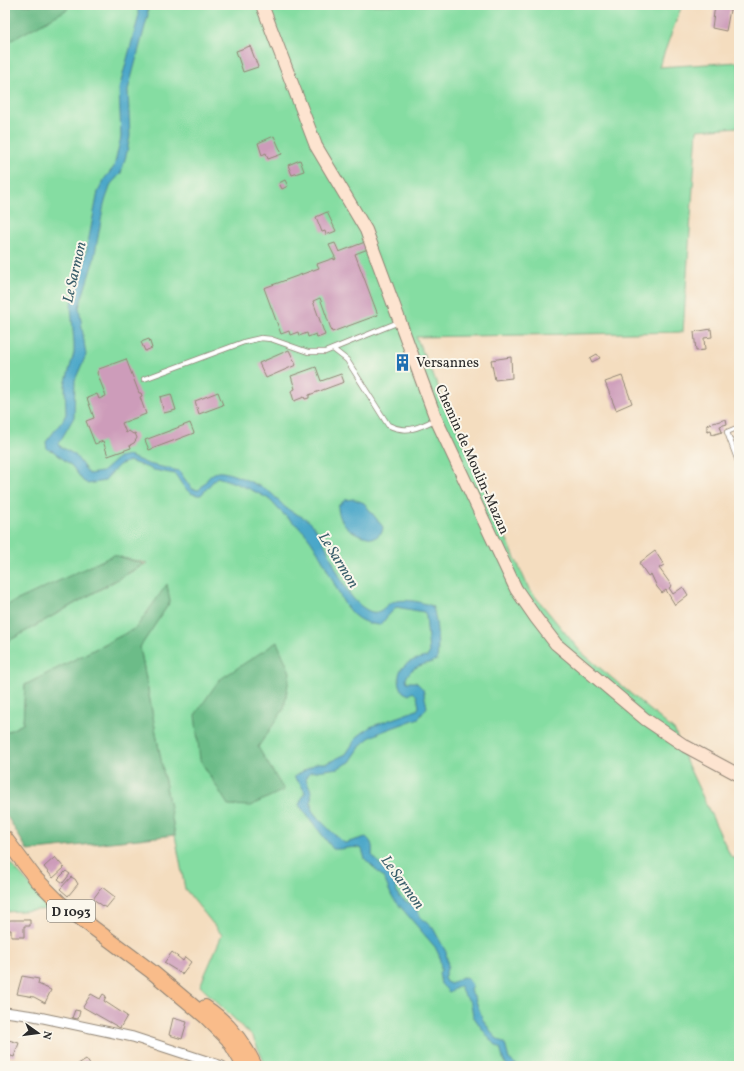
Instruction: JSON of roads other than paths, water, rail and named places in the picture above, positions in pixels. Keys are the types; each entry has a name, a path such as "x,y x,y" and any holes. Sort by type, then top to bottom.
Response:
{"main road":[{"name":"D 1093","path":"5,838 36,880 60,903 151,971 206,1017 228,1039 244,1066"},
{"name":"D 1093","path":"151,971 222,1018 238,1038 255,1066"}],"street":[{"name":"Chemin de Moulin-Mazan","path":"262,5 316,146 364,226 401,321 436,419 516,588 556,644 645,720 685,746 739,775"},
{"path":"5,1012 34,1016 133,1037 222,1066"}],"lane":[{"path":"144,379 244,342 261,338 271,339 315,353 333,349 401,321"},
{"path":"333,349 348,360 388,425 398,430 405,430 422,426 436,419"},
{"path":"739,428 727,432 739,464"}],"water":[{"path":"138,5 147,5 148,15 128,90 130,136 121,173 111,184 104,204 94,259 79,307 86,355 75,380 74,417 58,445 75,455 89,474 102,472 118,458 129,456 148,464 179,471 192,489 199,490 212,474 218,472 223,472 245,480 271,493 286,508 307,519 312,524 326,546 343,583 350,594 357,603 367,610 376,612 392,602 400,600 414,601 432,606 434,610 437,632 437,660 415,668 408,674 406,679 407,682 416,682 423,689 427,707 419,718 369,738 362,744 350,762 338,768 310,772 306,779 311,791 311,808 322,822 345,843 366,837 370,841 372,855 392,878 399,897 414,906 422,919 433,928 446,952 448,966 444,978 446,982 451,984 462,977 468,979 472,985 470,991 475,998 483,1020 495,1037 505,1044 509,1059 518,1066 508,1066 504,1062 500,1048 491,1041 473,1016 471,1003 462,992 460,986 449,992 441,984 439,973 441,970 439,955 435,947 392,897 384,878 365,859 362,849 355,847 333,849 299,805 305,792 299,782 295,779 295,776 317,763 327,763 346,754 357,737 370,727 417,710 419,707 417,696 413,692 409,695 403,692 399,677 400,672 407,663 427,657 429,654 426,615 424,612 396,607 380,625 361,620 348,609 322,559 307,535 283,514 269,499 242,486 217,477 201,495 196,495 185,489 175,474 154,470 129,461 119,465 104,481 88,484 83,481 72,466 53,451 47,449 46,442 66,414 65,385 74,353 71,306 84,263 98,192 105,178 114,167 121,137 119,89 138,19"},
{"path":"354,499 364,503 383,527 382,532 375,538 362,536 350,530 341,520 338,506 345,500"}],"place":[{"name":"Versannes","path":"403,362"}],"water label":[{"name":"Le Sarmon","path":"74,272"},
{"name":"Le Sarmon","path":"339,560"},
{"name":"Le Sarmon","path":"403,882"}]}
